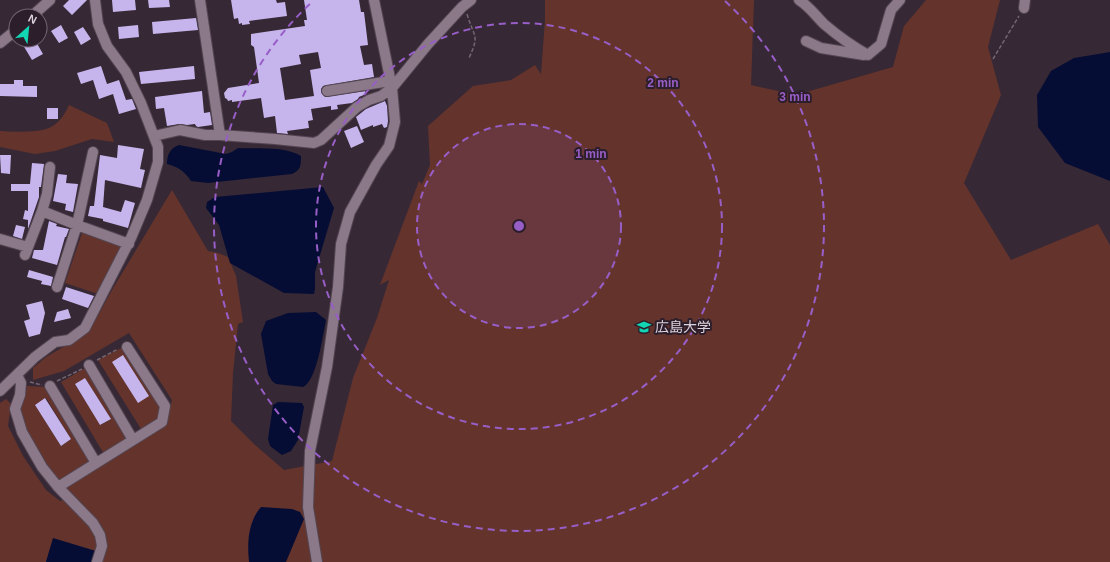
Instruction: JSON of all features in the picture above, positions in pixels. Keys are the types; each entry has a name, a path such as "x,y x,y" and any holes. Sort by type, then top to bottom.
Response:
{"street":[{"path":"41,8 50,0"},
{"path":"0,391 18,378 35,356 55,342 70,340 85,328 129,244 147,200 158,162 158,147 141,103 126,72 106,46 98,24 95,0"},
{"path":"200,0 220,135"},
{"path":"317,562 308,507 310,450 327,367 338,287 341,244 350,212 376,165 389,146 395,122 391,85 374,0"},
{"path":"799,0 809,7 822,22 845,41 868,56"},
{"path":"868,56 881,44 891,10 900,0"},
{"path":"154,136 180,130 205,135 314,143 321,140 357,107 368,100 381,96 468,2"},
{"path":"0,44 8,37"},
{"path":"806,41 821,48 868,56"},
{"path":"327,92 391,85"},
{"path":"57,287 77,225 93,152"},
{"path":"0,239 27,251 48,194 50,168"},
{"path":"42,212 129,244"},
{"path":"58,487 162,422 165,406 127,347"},
{"path":"90,365 133,440"},
{"path":"18,378 21,383 20,395 15,409 22,432 42,467 58,487 92,523 100,535 102,546 97,562"},
{"path":"50,386 96,463"}],"path":[{"path":"468,2 469,21 476,38 475,45 469,58"},
{"path":"993,59 1024,4"},
{"path":"18,378 50,386"}],"shaded area":[{"path":"545,0 754,0 751,85 796,95 893,67 904,26 926,0 1000,0 988,47 1001,95 964,183 1011,260 1098,224 1110,245 1110,562 93,562 53,539 46,562 0,562 0,403 6,399 11,404 8,426 23,456 46,490 60,501 71,497 65,493 66,487 165,426 172,400 129,333 64,371 33,380 33,368 46,357 89,332 112,290 172,190 208,251 228,257 236,276 243,322 238,324 233,373 231,421 254,444 284,470 332,461 353,378 377,318 389,280 380,285 419,181 422,184 430,165 428,126 473,86 511,80 535,65 541,74"},
{"path":"69,105 107,123 114,142 92,139 55,151 35,154 0,147 0,131 26,132 46,129 60,120"},
{"path":"87,230 126,246 98,294 65,283 82,233"},
{"path":"123,347 161,409 158,419 141,429 98,360"},
{"path":"87,367 127,434 125,440 104,454 61,382","holes":["85,378 111,419 101,425 75,385"]},
{"path":"27,386 46,387 89,459 88,464 61,481 55,478 23,423 21,408","holes":["46,398 71,439 61,446 35,405"]}],"water":[{"path":"1110,52 1110,181 1065,163 1038,127 1037,95 1051,71 1074,58"},
{"path":"179,145 226,154 238,148 279,149 301,156 301,165 297,171 292,174 208,183 191,181 181,170 167,164 170,152 173,148"},
{"path":"323,187 334,208 315,272 314,294 284,293 230,263 219,225 206,208 207,202 215,197"},
{"path":"316,312 326,320 319,356 312,376 308,383 303,387 276,384 272,381 268,374 261,334 266,321 288,313"},
{"path":"278,402 302,403 304,407 298,440 291,451 282,455 270,446 268,439 273,405"},
{"path":"261,507 292,509 300,512 304,519 286,562 249,562 249,533 253,519"},
{"path":"53,538 96,551 93,562 46,562"}],"building":[{"path":"69,0 87,0 72,15 63,6"},
{"path":"112,0 135,0 136,10 113,12"},
{"path":"148,0 169,0 170,7 149,8"},
{"path":"231,0 276,0 277,3 285,2 287,16 249,21 250,24 242,25 242,23 239,24 238,18 234,19"},
{"path":"304,0 359,0 361,12 364,12 368,45 360,46 364,65 372,64 374,77 323,86 321,92 325,97 365,91 366,94 359,97 352,103 337,105 338,109 331,110 331,106 311,109 313,120 308,121 309,128 287,131 288,134 277,133 275,116 264,118 261,98 232,102 232,100 228,101 225,98 224,93 228,88 259,83 254,47 251,45 251,34 305,26 304,20 307,20","holes":["318,52 321,68 310,70 314,96 285,100 280,68 301,64 299,55"]},
{"path":"196,18 198,30 153,34 152,22"},
{"path":"61,25 68,38 59,43 51,31"},
{"path":"138,25 139,37 119,39 118,27"},
{"path":"83,27 91,39 81,45 74,32"},
{"path":"25,48 40,48 43,54 32,60"},
{"path":"101,66 107,84 119,80 126,100 132,99 136,109 119,114 113,94 99,99 93,80 81,84 77,73"},
{"path":"194,66 195,79 141,84 139,72"},
{"path":"14,80 23,80 23,86 37,86 37,97 0,96 0,84 14,84"},
{"path":"202,91 204,113 210,112 212,125 198,127 195,124 179,124 167,126 164,108 156,109 155,97"},
{"path":"385,101 387,106 387,127 384,128 382,124 373,127 373,125 361,130 356,117 366,109"},
{"path":"47,108 58,108 58,119 47,119"},
{"path":"357,126 364,142 351,148 344,131"},
{"path":"118,145 144,149 140,169 145,170 141,188 105,180 103,207 121,212 125,200 135,203 128,228 103,221 103,219 88,216 90,206 94,206 100,155 117,158"},
{"path":"0,155 11,155 10,174 1,173"},
{"path":"32,163 44,164 41,187 39,187 39,197 28,229 28,220 23,219 25,210 28,211 28,191 11,191 11,184 30,184"},
{"path":"58,174 67,175 66,183 78,184 73,212 65,210 66,204 53,201"},
{"path":"49,221 57,224 56,226 69,229 65,237 57,265 32,258 34,250 43,250"},
{"path":"16,225 25,227 22,239 13,236"},
{"path":"29,270 53,277 51,286 41,284 42,281 27,277"},
{"path":"66,287 94,296 88,308 62,299"},
{"path":"42,301 45,313 40,334 29,337 24,321 30,319 26,305"},
{"path":"68,309 71,318 54,322 57,312"},
{"path":"123,355 149,396 138,403 112,362"},
{"path":"85,378 111,419 100,425 75,384"},
{"path":"45,398 71,439 61,446 35,405"}],"place":[{"name":"広島大学","path":"644,327"}]}
